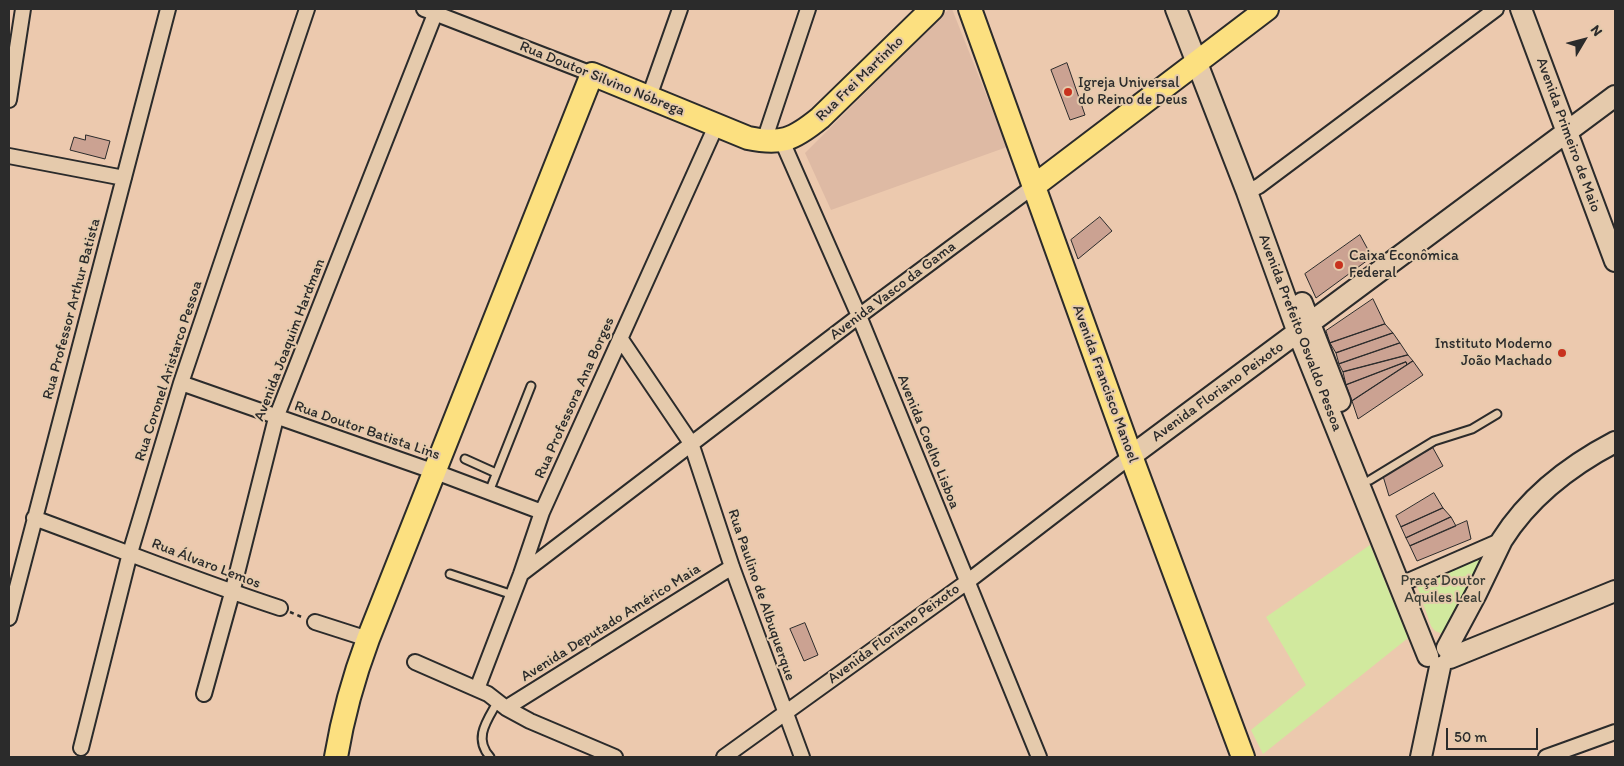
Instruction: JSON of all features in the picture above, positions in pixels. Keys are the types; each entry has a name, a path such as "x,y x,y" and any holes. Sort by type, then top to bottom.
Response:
{"main road":[{"name":"Rua Frei Martinho","path":"774,141 804,132 932,9"},
{"name":"Avenida Francisco Manoel","path":"970,9 1131,456 1243,757"},
{"name":"Avenida Vasco da Gama","path":"1034,186 1267,9"},
{"name":"Rua Doutor Silvino Nóbrega","path":"592,74 748,138 774,141"},
{"path":"336,757 342,722 354,678 368,639 592,74"}],"street":[{"path":"9,100 22,9"},
{"name":"Rua Professor Arthur Batista","path":"9,618 168,9"},
{"name":"Rua Coronel Aristarco Pessoa","path":"81,748 130,553 180,383 307,9"},
{"path":"649,97 680,9"},
{"path":"774,141 808,9"},
{"name":"Avenida Prefeito Osvaldo Pessoa","path":"1176,9 1202,57"},
{"name":"Avenida Prefeito Osvaldo Pessoa","path":"1190,9 1202,57 1321,372 1404,582 1440,655"},
{"path":"1253,189 1496,9"},
{"name":"Avenida Primeiro de Maio","path":"1522,9 1615,261"},
{"name":"Rua Doutor Silvino Nóbrega","path":"432,10 592,74"},
{"name":"Avenida Joaquim Hardman","path":"204,694 232,593 276,418 432,10"},
{"name":"Avenida Floriano Peixoto","path":"724,757 967,582 1131,456 1615,96"},
{"name":"Rua Professora Ana Borges","path":"477,689 521,574 542,512 716,126"},
{"name":"Avenida Coelho Lisboa","path":"774,141 858,316 1039,757"},
{"path":"9,156 124,178"},
{"name":"Avenida Vasco da Gama","path":"521,574 858,316 1034,186"},
{"name":"Rua Paulino de Albuquerque","path":"620,338 691,443 732,567 802,757"},
{"name":"Avenida Prefeito Osvaldo Pessoa","path":"1321,372 1370,480 1404,582"},
{"name":"Rua Doutor Batista Lins","path":"180,383 542,512"},
{"path":"1421,757 1440,655 1476,594 1502,540 1511,526 1534,499 1584,460 1615,442"},
{"name":"Rua Álvaro Lemos","path":"34,518 232,593 280,608"},
{"path":"1404,582 1502,540"},
{"name":"Avenida Deputado Américo Maia","path":"502,704 732,567"},
{"path":"1440,655 1615,591"},
{"path":"315,622 368,639"},
{"path":"415,662 477,689 530,721 615,757"},
{"path":"1546,757 1615,732"}],"lane":[{"path":"489,492 531,386"},
{"path":"1370,480 1434,441 1472,429 1497,414"},
{"path":"466,459 496,473"},
{"path":"450,574 513,595"},
{"path":"490,757 483,750 481,738 502,704"}],"path":[{"path":"280,608 315,622"}],"shaded area":[{"path":"949,9 952,9 1007,147 831,210 805,153"}],"green space":[{"path":"1370,545 1408,638 1263,754 1251,730 1306,685 1266,617"},
{"name":"Praça Doutor Aquiles Leal","path":"1481,550 1487,557 1443,634 1435,631 1431,626 1416,583"}],"building":[{"name":"Igreja Universal do Reino de Deus","path":"1067,63 1085,115 1070,120 1051,70"},
{"path":"86,135 110,141 105,159 70,150 74,137 85,140"},
{"path":"1100,217 1112,231 1078,259 1071,240"},
{"name":"Caixa Econômica Federal","path":"1360,235 1372,257 1316,298 1305,274"},
{"path":"1373,299 1385,324 1330,343 1326,331"},
{"path":"1385,324 1393,333 1336,353 1330,343"},
{"path":"1393,333 1400,343 1339,364 1336,353"},
{"path":"1400,343 1408,355 1343,372 1339,364"},
{"path":"1408,355 1413,361 1407,365 1406,362 1346,385 1343,372"},
{"path":"1413,361 1423,375 1358,419 1352,401"},
{"path":"1406,362 1407,365 1352,401 1346,385"},
{"path":"1433,448 1443,466 1389,496 1383,476"},
{"path":"1434,493 1443,508 1401,527 1396,516"},
{"path":"1443,508 1451,517 1406,538 1401,527"},
{"path":"1451,517 1456,526 1410,546 1406,538"},
{"path":"1467,521 1471,539 1417,561 1410,546"},
{"path":"805,623 818,655 804,661 790,629"}],"place":[{"name":"Igreja Universal do Reino de Deus","path":"1068,92"},
{"name":"Caixa Econômica Federal","path":"1339,265"},
{"name":"Instituto Moderno João Machado","path":"1562,353"}]}
